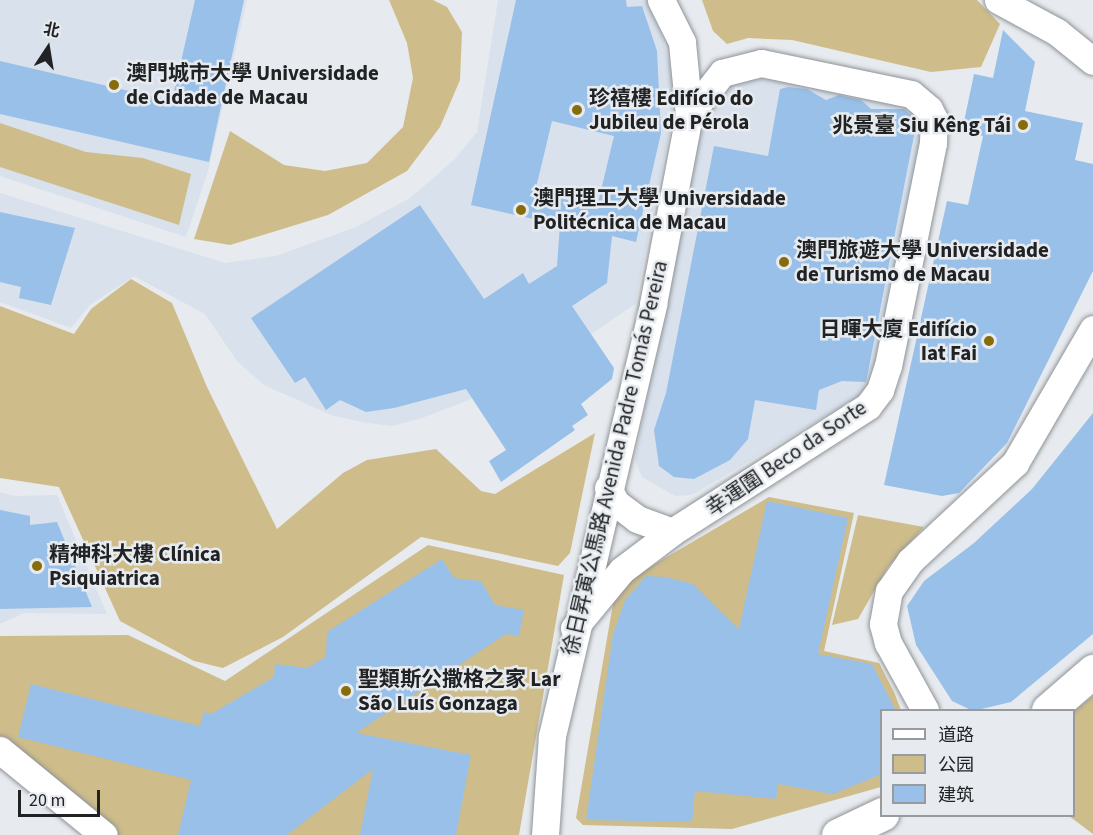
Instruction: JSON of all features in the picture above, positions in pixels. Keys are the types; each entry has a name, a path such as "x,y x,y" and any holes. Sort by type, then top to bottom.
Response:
{"street":[{"name":"徐日昇寅公馬路 Avenida Padre Tomás Pereira","path":"553,828 552,736 574,628 653,304 689,115 682,42 661,0"},
{"path":"998,0 1057,32 1093,61"},
{"name":"幸運圍 Beco da Sorte","path":"574,628 622,570 672,532 779,467 868,406 880,390 930,154 934,119 911,94 761,63 722,74 689,115"},
{"path":"924,709 888,643 883,624 889,591 910,561 1015,463 1093,329"},
{"path":"608,488 616,503 637,519 672,532"},
{"path":"1050,709 1093,671"},
{"path":"0,750 104,835"},
{"path":"838,835 880,815"}],"shaded area":[{"name":"澳門城市大學 Universidade de Cidade de Macau","path":"0,0 247,0 208,171 186,237 0,176"},
{"name":"澳門理工大學 Universidade Politécnica de Macau","path":"498,0 646,0 661,33 673,78 672,118 635,304 529,377 422,418 392,426 361,422 331,415 264,385 237,361 205,314 134,276 90,305 71,328 0,302 0,193 225,263 276,256 356,227 410,198 454,160 477,132"},
{"name":"澳門旅遊大學 Universidade de Turismo de Macau","path":"750,71 908,101 922,118 923,135 869,390 692,495 675,496 642,477 635,460 701,114 724,83"},
{"name":"精神科大樓 Clínica Psiquiatrica","path":"0,492 15,496 57,495 107,614 24,613 0,624"}],"green space":[{"path":"389,0 433,0 447,7 462,32 460,80 440,127 407,171 328,215 230,245 194,239 230,131 284,165 325,171 367,163 403,127 413,78 407,43"},
{"path":"702,0 977,0 1000,24 981,67 931,72 792,40 748,38 727,44 713,31"},
{"path":"0,123 86,152 143,158 191,174 179,225 0,167"},
{"path":"131,279 172,303 207,387 277,529 343,473 367,460 436,449 481,491 495,494 595,433 570,553 558,566 421,537 283,637 223,668 194,661 120,621 59,487 0,478 0,306 74,334 91,309"},
{"path":"769,497 854,513 824,651 879,663 894,692 901,709 880,709 880,787 732,829 583,825 576,818 614,598 626,581"},
{"path":"858,515 924,527 888,567 858,619 832,625"},
{"path":"428,545 564,575 519,835 112,835 0,741 0,636 128,635 225,681"},
{"path":"1093,696 1093,834 1070,817 1075,817 1075,710"}],"building":[{"path":"195,0 244,0 209,162 0,114 0,61 172,101"},
{"path":"516,0 626,0 627,7 642,6 657,51 661,133 636,242 612,236 607,283 572,306 614,368 612,379 581,404 588,415 572,426 575,430 501,482 489,461 506,450 466,389 394,408 366,412 340,400 326,410 305,377 295,383 251,318 420,205 484,299 523,273 529,284 557,266 560,225 471,205","holes":["552,121 614,136 597,207 535,192"]},
{"name":"日暉大廈 Edifício Iat Fai","path":"1003,30 1035,62 1025,111 1083,123 1075,160 1093,164 1093,271 1007,443 959,493 942,496 884,485 947,201 968,205 983,136 962,131 974,74 993,78"},
{"name":"澳門旅遊大學 Universidade de Turismo de Macau","path":"788,87 807,89 826,100 839,95 861,100 871,109 904,109 917,120 866,382 842,381 819,390 816,410 755,400 748,439 730,460 694,479 674,477 659,466 654,430 666,393 714,146 768,156 780,89"},
{"path":"0,212 75,228 51,305 19,298 21,287 0,282"},
{"path":"1093,413 1093,634 1011,702 981,709 969,709 952,701 916,645 907,606 924,581 974,543 1032,489"},
{"path":"767,501 848,518 818,654 872,664 895,709 880,709 880,775 833,794 778,784 776,799 695,791 692,822 586,820 613,634 625,600 646,576 666,577 693,584 739,629"},
{"name":"精神科大樓 Clínica Psiquiatrica","path":"0,510 30,516 30,525 57,522 92,607 0,609"},
{"name":"聖類斯公撒格之家 Lar São Luís Gonzaga","path":"442,559 454,578 481,581 495,605 524,610 519,636 506,634 356,733 471,755 456,835 360,835 373,769 287,835 178,835 191,780 18,737 31,684 200,726 204,712 211,714 274,677 275,664 307,668 326,657 327,632"}],"place":[{"name":"澳門城市大學 Universidade de Cidade de Macau","path":"114,85"},
{"name":"珍禧樓 Edifício do Jubileu de Pérola","path":"577,110"},
{"name":"兆景臺 Siu Kêng Tái","path":"1023,125"},
{"name":"澳門理工大學 Universidade Politécnica de Macau","path":"521,210"},
{"name":"澳門旅遊大學 Universidade de Turismo de Macau","path":"784,262"},
{"name":"日暉大廈 Edifício Iat Fai","path":"989,341"},
{"name":"精神科大樓 Clínica Psiquiatrica","path":"37,566"},
{"name":"聖類斯公撒格之家 Lar São Luís Gonzaga","path":"346,691"}]}
